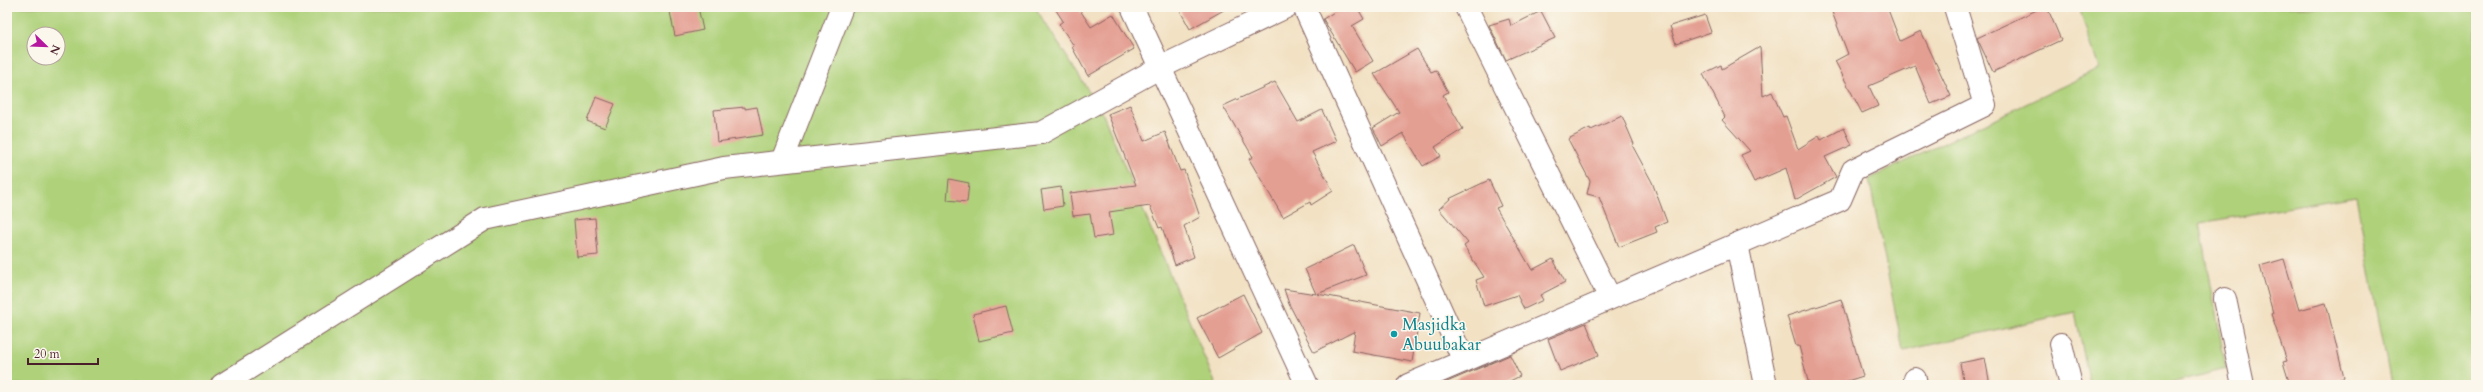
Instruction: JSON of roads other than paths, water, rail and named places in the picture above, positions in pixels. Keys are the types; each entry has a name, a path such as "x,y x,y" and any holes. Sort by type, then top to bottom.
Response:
{"street":[{"path":"782,161 842,7"},
{"path":"1132,7 1307,385"},
{"path":"222,385 485,219 724,168 1041,133 1159,68 1286,7"},
{"path":"1304,7 1464,361"},
{"path":"1466,7 1610,298"},
{"path":"1408,385 1840,200 1853,170 1986,105 1955,7"},
{"path":"1737,244 1766,385"},
{"path":"2225,299 2243,385"},
{"path":"2061,344 2072,385"}],"place":[{"name":"Masjidka Abuubakar","path":"1394,334"}]}
